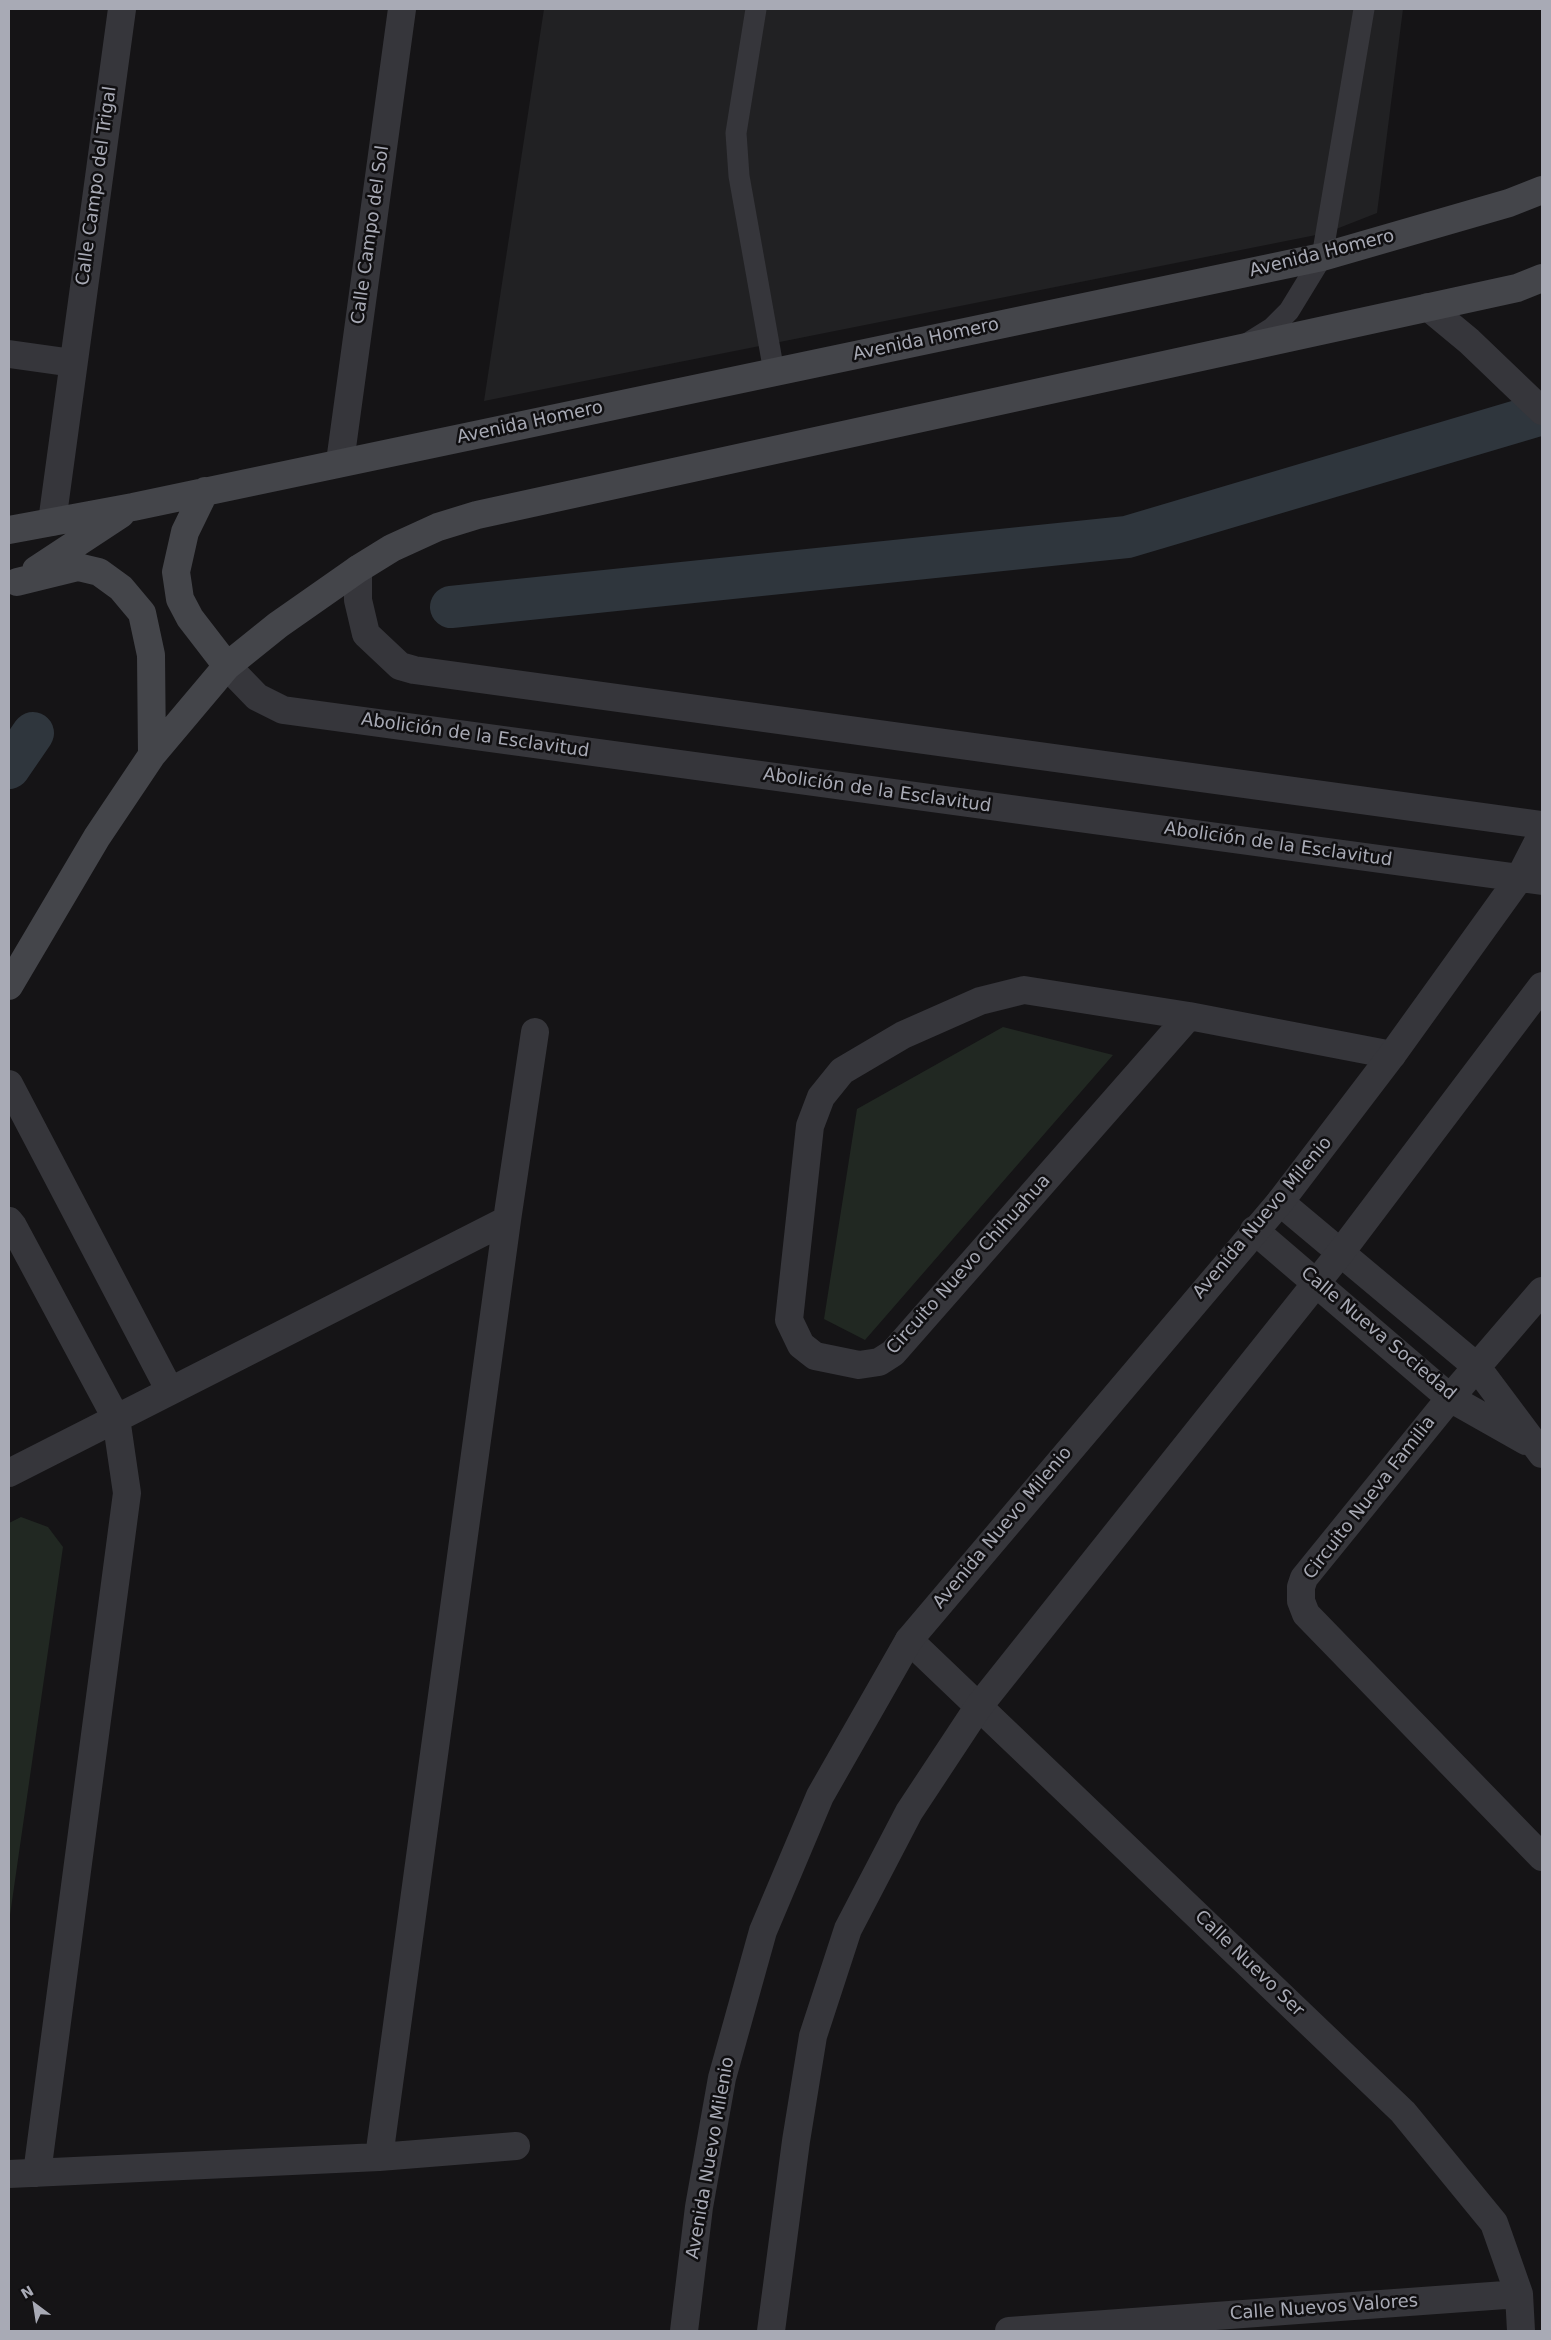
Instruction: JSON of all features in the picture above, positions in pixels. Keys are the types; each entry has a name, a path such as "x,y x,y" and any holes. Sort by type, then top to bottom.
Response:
{"main road":[{"name":"Avenida Homero","path":"9,530 133,507 1322,257 1509,203 1542,190"},
{"path":"9,986 97,837 152,755 227,666 278,625 358,569 392,548 438,527 477,515 1237,351 1517,288 1542,278"},
{"path":"205,491 185,532 176,572 180,599 190,618 227,666"},
{"path":"13,585 133,507"},
{"path":"13,585 78,567 99,572 122,588 142,613 151,655 152,755"}],"street":[{"name":"Calle Campo del Trigal","path":"52,522 122,9"},
{"name":"Calle Campo del Sol","path":"340,462 402,9"},
{"path":"1428,307 1542,411"},
{"path":"9,354 73,363"},
{"path":"358,569 358,600 366,634 400,666 414,670 1542,825"},
{"name":"Abolición de la Esclavitud","path":"227,666 257,697 283,710 1531,879"},
{"name":"Avenida Nuevo Milenio","path":"684,2331 699,2207 722,2078 763,1931 820,1796 909,1640 1254,1230 1280,1202 1392,1055 1531,879 1542,834"},
{"path":"772,2331 796,2140 813,2036 848,1929 909,1812 979,1706 1341,1252 1542,986"},
{"name":"Circuito Nuevo Chihuahua","path":"1189,1016 894,1353 879,1362 859,1365 815,1356 802,1345 788,1320 810,1126 821,1097 842,1071 903,1035 980,1002 1024,990 1189,1016 1392,1055"},
{"path":"379,2157 507,1220 535,1032"},
{"path":"9,1084 170,1391"},
{"name":"Calle Nueva Sociedad","path":"1280,1202 1476,1366 1538,1449"},
{"path":"9,1473 507,1220"},
{"path":"9,1221 116,1418 127,1493 36,2173"},
{"name":"Calle Nueva Sociedad","path":"1254,1230 1450,1398 1538,1449"},
{"name":"Circuito Nueva Familia","path":"1542,1291 1476,1366 1304,1578 1301,1587 1301,1601 1306,1614 1542,1857"},
{"name":"Calle Nuevo Ser","path":"909,1640 1403,2112 1494,2222 1520,2294 1521,2331"},
{"path":"9,2174 379,2157 516,2146"},
{"name":"Calle Nuevos Valores","path":"1008,2331 1520,2294"}],"lane":[{"path":"756,9 736,133 739,176 774,372"},
{"path":"1237,351 1272,328 1289,311 1322,257 1364,9"}],"shaded area":[{"path":"544,9 1403,9 1377,213 1326,233 484,401"},
{"path":"1003,1027 1113,1055 865,1340 824,1319 857,1109"},
{"path":"21,1517 48,1527 63,1547 9,1922 9,1523"}],"waterway":[{"path":"451,607 1127,537 1542,414"},
{"path":"9,768 33,733"}]}
